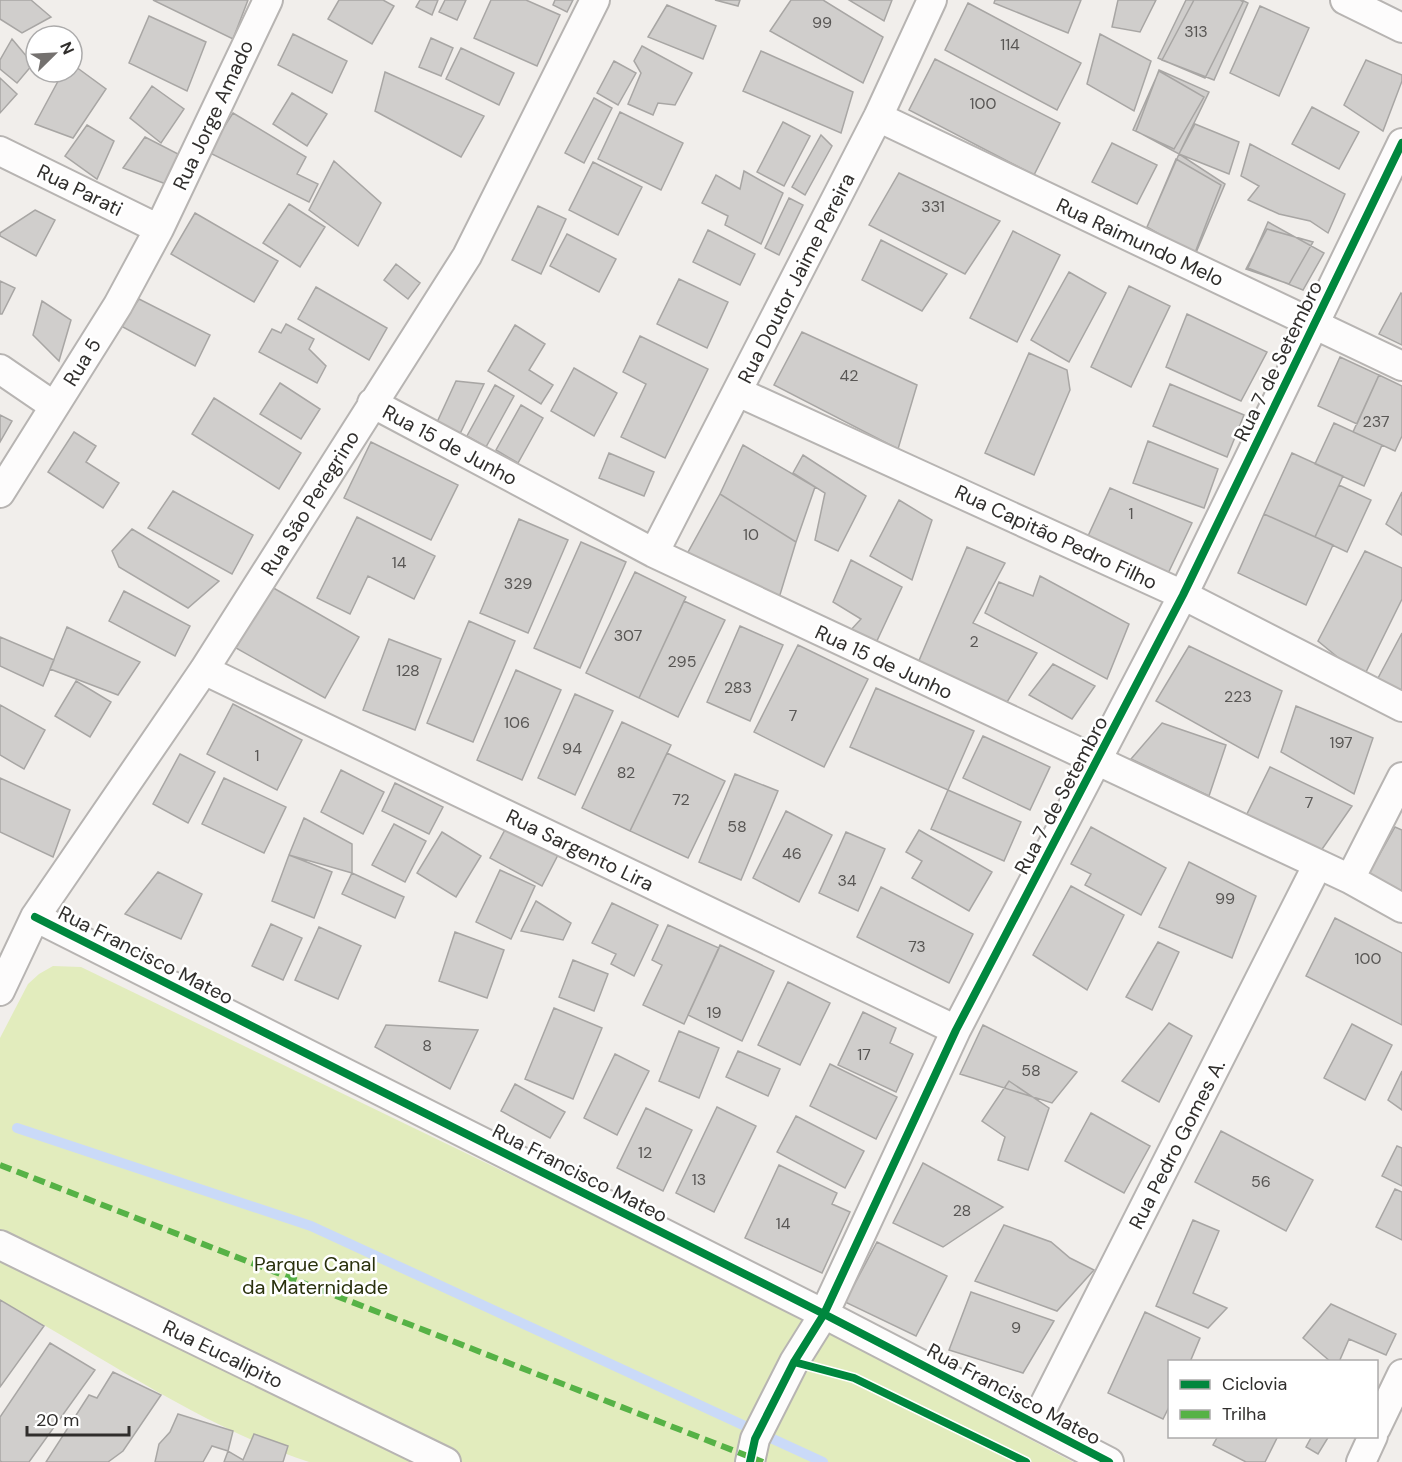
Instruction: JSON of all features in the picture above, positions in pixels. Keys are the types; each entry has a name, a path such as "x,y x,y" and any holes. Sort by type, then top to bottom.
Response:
{"street":[{"name":"Rua Jorge Amado","path":"159,230 268,0"},
{"name":"Rua São Peregrino","path":"0,991 35,917 204,670 467,256 596,0"},
{"name":"Rua Doutor Jaime Pereira","path":"654,553 878,117 932,0"},
{"path":"1345,0 1402,28"},
{"name":"Rua Raimundo Melo","path":"878,117 1402,366"},
{"name":"Rua 7 de Setembro","path":"752,1451 794,1362 825,1314 956,1030 1183,595 1402,143"},
{"name":"Rua Parati","path":"0,151 159,230"},
{"name":"Rua 5","path":"0,493 118,305 159,230"},
{"path":"0,369 54,406"},
{"name":"Rua Capitão Pedro Filho","path":"738,392 1183,595 1402,707"},
{"name":"Rua 15 de Junho","path":"372,404 654,553 1350,879 1402,908"},
{"name":"Rua Sargento Lira","path":"204,670 956,1030"},
{"path":"1350,879 1402,777"},
{"name":"Rua Pedro Gomes A.","path":"1035,1423 1318,864"},
{"name":"Rua Francisco Mateo","path":"35,917 825,1314 1109,1462"},
{"name":"Rua Eucalipito","path":"0,1245 446,1462"},
{"path":"1378,1426 1402,1374"},
{"path":"1360,1462 1372,1438"}],"green space":[{"name":"Parque Canal da Maternidade","path":"53,966 81,967 728,1280 1073,1462 309,1462 228,1429 151,1388 0,1300 0,1038 28,984"}],"building":[{"path":"0,0 31,0 51,17 38,24 24,24 22,33 0,19"},
{"path":"153,0 248,0 233,39"},
{"path":"339,0 383,0 394,6 372,44 328,19"},
{"path":"420,0 438,0 432,15 416,7"},
{"path":"445,0 466,0 457,20 439,12"},
{"path":"491,0 526,0 560,15 537,66 474,38"},
{"path":"555,0 573,0 567,12 553,5"},
{"path":"715,0 740,0 738,6"},
{"path":"791,0 823,0 883,37 863,83 770,31"},
{"path":"849,0 892,0 884,21"},
{"path":"995,0 1081,0 1068,33 994,3"},
{"path":"1118,0 1156,0 1140,32 1112,27"},
{"path":"1186,0 1240,0 1243,2 1205,78 1158,58"},
{"path":"1194,0 1242,0 1248,3 1214,80 1162,60"},
{"path":"968,3 1081,63 1057,110 945,50"},
{"path":"667,5 716,26 703,59 648,37"},
{"path":"1260,6 1309,28 1279,96 1230,73"},
{"path":"149,16 206,42 187,91 129,63"},
{"path":"293,34 347,61 332,93 278,65"},
{"path":"1100,34 1151,61 1134,111 1087,84"},
{"path":"431,38 453,48 441,76 419,67"},
{"path":"12,39 24,53 24,75 17,83 0,69 0,60"},
{"path":"642,46 692,73 675,105 658,103 653,115 628,104 641,73 634,61"},
{"path":"461,48 514,73 499,105 446,79"},
{"path":"761,51 853,92 841,133 743,91"},
{"path":"935,59 1060,123 1034,175 909,110"},
{"path":"1366,60 1402,75 1402,81 1383,131 1344,105"},
{"path":"614,61 636,73 618,105 597,93"},
{"path":"1159,70 1209,92 1179,154 1136,131"},
{"path":"1159,71 1204,97 1174,149 1133,130"},
{"path":"385,72 484,116 461,157 375,111"},
{"path":"84,73 106,89 73,138 35,124 57,84 84,84"},
{"path":"0,78 17,94 0,113"},
{"path":"152,86 184,109 161,143 130,118"},
{"path":"292,93 327,114 307,146 273,124"},
{"path":"594,98 612,108 584,163 565,153"},
{"path":"1312,107 1359,132 1339,169 1292,144"},
{"path":"620,112 683,143 661,190 598,159"},
{"path":"233,113 306,157 297,174 318,184 309,202 208,152"},
{"path":"783,122 810,136 784,186 757,172"},
{"path":"1195,124 1239,142 1229,174 1179,154"},
{"path":"87,125 114,141 97,179 65,156"},
{"path":"821,135 832,146 805,195 792,187"},
{"path":"145,137 182,156 166,184 123,168"},
{"path":"1112,143 1157,165 1137,204 1092,182"},
{"path":"1250,144 1345,194 1328,233 1310,221 1279,214 1248,200 1259,186 1241,176"},
{"path":"1179,154 1225,184 1195,255 1147,227"},
{"path":"1176,159 1221,185 1193,258 1145,232"},
{"path":"334,161 381,203 358,246 309,210"},
{"path":"593,162 642,187 618,235 569,210"},
{"path":"744,171 783,193 761,244 725,225 728,216 702,203 716,175 740,189"},
{"path":"899,173 1000,221 965,274 869,225"},
{"path":"789,198 803,205 779,255 765,248"},
{"path":"289,204 325,227 300,267 263,243"},
{"path":"538,206 566,219 541,274 512,260"},
{"path":"35,210 55,220 36,256 0,236 0,233"},
{"path":"195,213 278,261 254,302 171,254"},
{"path":"1268,222 1324,253 1303,290 1248,268"},
{"path":"1267,229 1313,242 1289,284 1246,269"},
{"path":"708,230 755,254 740,285 693,262"},
{"path":"1013,231 1060,255 1017,342 970,318"},
{"path":"567,234 616,259 599,292 550,266"},
{"path":"881,240 947,274 922,311 862,280"},
{"path":"396,264 420,283 408,299 384,280"},
{"path":"1069,272 1106,293 1069,362 1031,340"},
{"path":"679,279 728,302 707,348 657,324"},
{"path":"0,281 15,288 2,314 0,314"},
{"path":"1129,286 1170,306 1131,387 1091,367"},
{"path":"316,287 387,328 369,360 298,319"},
{"path":"1402,294 1402,345 1379,334"},
{"path":"139,299 210,335 195,366 121,326"},
{"path":"42,301 71,320 59,361 33,335"},
{"path":"1187,314 1267,352 1241,401 1166,367"},
{"path":"286,324 314,339 309,349 326,366 317,383 259,352 272,329 281,333"},
{"path":"515,325 545,344 529,370 553,385 541,404 488,371"},
{"path":"802,332 917,385 898,449 774,385"},
{"path":"640,336 708,369 665,458 621,437 646,384 623,372"},
{"path":"1029,353 1067,370 1070,390 1034,475 985,453"},
{"path":"1340,357 1379,375 1357,424 1318,406"},
{"path":"574,368 617,393 594,436 551,411"},
{"path":"1379,375 1402,386 1402,436 1395,451 1353,432"},
{"path":"456,381 484,384 456,442 433,431"},
{"path":"280,383 320,409 301,439 260,414"},
{"path":"1170,384 1244,415 1227,457 1153,426"},
{"path":"495,385 514,396 486,447 467,436"},
{"path":"214,398 301,453 279,489 192,434"},
{"path":"521,405 543,418 518,463 496,450"},
{"path":"0,415 12,421 0,442"},
{"path":"1334,423 1382,445 1364,486 1315,464"},
{"path":"74,432 96,446 86,462 119,483 103,508 48,472"},
{"path":"1148,441 1218,469 1204,508 1133,483"},
{"path":"371,442 458,485 431,540 344,498"},
{"path":"743,445 815,487 796,542 720,494"},
{"path":"609,453 654,472 644,496 599,478"},
{"path":"1292,453 1343,476 1315,537 1264,514"},
{"path":"803,455 866,496 838,551 815,540 825,493 793,473"},
{"path":"1339,485 1371,500 1347,552 1315,537"},
{"path":"1110,488 1192,523 1163,584 1083,547"},
{"path":"173,491 253,535 232,574 148,528"},
{"path":"1402,492 1402,535 1386,524"},
{"path":"720,494 796,542 779,598 687,554"},
{"path":"899,500 932,520 912,580 870,556"},
{"path":"1264,514 1333,545 1306,605 1238,573"},
{"path":"357,517 435,556 414,599 368,576 350,614 317,598"},
{"path":"519,519 568,540 528,633 480,613"},
{"path":"132,529 219,581 188,608 119,567 112,551"},
{"path":"581,542 626,562 580,668 534,648"},
{"path":"967,547 1005,563 973,623 1037,653 1004,707 918,663"},
{"path":"1365,551 1402,568 1402,599 1363,678 1318,641"},
{"path":"851,560 902,587 875,645 849,632 861,619 833,602"},
{"path":"635,572 686,597 639,698 586,673"},
{"path":"1040,576 1129,624 1107,679 985,613 999,582 1033,596"},
{"path":"270,586 359,637 325,698 236,648"},
{"path":"124,591 190,626 175,656 109,621"},
{"path":"684,601 725,620 678,717 639,698"},
{"path":"469,621 515,641 473,742 427,723"},
{"path":"740,626 783,645 750,721 707,702"},
{"path":"67,627 140,662 118,695 50,669"},
{"path":"1402,633 1402,695 1377,680"},
{"path":"0,637 54,660 43,686 0,666"},
{"path":"389,639 441,659 415,730 363,710"},
{"path":"798,645 868,679 824,767 754,732"},
{"path":"1189,646 1282,691 1258,758 1156,701"},
{"path":"1053,664 1095,686 1072,719 1029,695"},
{"path":"516,670 561,690 522,780 477,760"},
{"path":"76,681 111,702 90,737 55,716"},
{"path":"876,688 974,731 948,790 850,747"},
{"path":"575,694 613,711 575,795 538,778"},
{"path":"233,704 302,740 277,790 207,754"},
{"path":"0,705 45,730 24,769 0,755"},
{"path":"1296,706 1373,738 1354,794 1281,752"},
{"path":"622,722 671,745 630,831 582,808"},
{"path":"1162,723 1226,745 1209,796 1131,759"},
{"path":"983,736 1050,767 1030,810 963,778"},
{"path":"667,753 725,781 688,858 630,831"},
{"path":"180,754 215,772 188,823 153,804"},
{"path":"1270,767 1352,806 1318,855 1244,820"},
{"path":"341,770 384,792 363,834 321,812"},
{"path":"735,774 778,791 741,880 699,862"},
{"path":"0,778 70,810 53,857 0,832"},
{"path":"224,778 286,807 264,853 202,824"},
{"path":"395,783 443,807 429,834 382,811"},
{"path":"948,790 1021,822 1004,861 931,829"},
{"path":"786,811 832,835 799,902 753,878"},
{"path":"304,818 352,844 352,873 289,855"},
{"path":"394,824 426,841 405,882 372,865"},
{"path":"507,826 559,853 542,886 490,858"},
{"path":"1091,827 1166,868 1141,915 1085,885 1091,874 1071,864"},
{"path":"1395,827 1402,830 1402,895 1367,877"},
{"path":"919,830 992,872 969,911 912,878 922,861 906,852"},
{"path":"442,832 481,856 456,897 417,873"},
{"path":"846,832 885,849 858,911 819,893"},
{"path":"289,855 332,872 314,918 272,901"},
{"path":"1189,862 1256,896 1232,958 1159,927"},
{"path":"500,870 535,886 511,939 476,922"},
{"path":"158,872 202,894 181,939 125,914"},
{"path":"352,873 404,897 395,918 342,894"},
{"path":"1071,886 1124,915 1087,990 1033,955"},
{"path":"881,887 973,934 949,983 857,937"},
{"path":"536,901 571,923 563,940 521,931"},
{"path":"612,903 658,925 634,976 611,964 616,954 592,943"},
{"path":"1335,918 1402,953 1402,1025 1306,976"},
{"path":"271,924 302,938 283,980 252,966"},
{"path":"668,925 719,948 684,1024 643,1005 662,965 652,960"},
{"path":"319,927 361,946 338,999 295,980"},
{"path":"455,932 504,950 487,998 439,981"},
{"path":"1158,942 1179,952 1152,1010 1126,997"},
{"path":"720,945 774,971 742,1041 688,1015"},
{"path":"573,960 608,974 594,1011 559,997"},
{"path":"788,982 830,1003 800,1065 758,1045"},
{"path":"554,1008 602,1028 573,1099 525,1079"},
{"path":"863,1012 896,1028 890,1043 913,1054 896,1092 838,1065"},
{"path":"1169,1023 1192,1036 1159,1102 1122,1081"},
{"path":"1352,1024 1392,1045 1365,1100 1324,1078"},
{"path":"386,1025 478,1030 450,1089 375,1047"},
{"path":"983,1025 1077,1072 1052,1103 960,1074"},
{"path":"679,1031 719,1048 699,1098 659,1081"},
{"path":"738,1051 780,1069 768,1096 726,1077"},
{"path":"615,1054 649,1071 617,1135 584,1118"},
{"path":"830,1064 897,1097 876,1139 810,1106"},
{"path":"1402,1071 1402,1110 1388,1100"},
{"path":"1009,1081 1049,1108 1028,1170 998,1160 1005,1137 982,1121"},
{"path":"515,1084 565,1112 550,1138 501,1111"},
{"path":"717,1107 756,1126 714,1212 676,1193"},
{"path":"646,1108 692,1130 663,1191 617,1168"},
{"path":"1091,1113 1150,1146 1124,1193 1065,1161"},
{"path":"796,1116 864,1151 845,1188 777,1152"},
{"path":"1221,1131 1313,1180 1286,1231 1195,1182"},
{"path":"1397,1146 1402,1148 1402,1186 1382,1176"},
{"path":"923,1163 1003,1207 943,1247 893,1223"},
{"path":"779,1165 837,1193 832,1204 850,1212 822,1273 745,1238"},
{"path":"1395,1189 1402,1192 1402,1240 1376,1227"},
{"path":"1193,1220 1219,1231 1193,1293 1227,1308 1208,1328 1156,1306"},
{"path":"1004,1225 1051,1242 1070,1258 1094,1270 1057,1311 975,1281"},
{"path":"877,1242 947,1276 916,1336 845,1302"},
{"path":"971,1292 1054,1321 1023,1373 949,1350"},
{"path":"0,1300 44,1326 0,1387"},
{"path":"1331,1304 1396,1334 1386,1355 1349,1339 1340,1360 1329,1360 1303,1338"},
{"path":"1145,1312 1200,1338 1191,1360 1168,1360 1168,1409 1163,1419 1108,1393"},
{"path":"50,1343 95,1370 29,1462 2,1462 0,1461 0,1417"},
{"path":"113,1372 161,1395 123,1451 108,1462 46,1462 89,1395 97,1398"},
{"path":"178,1414 233,1431 228,1451 212,1446 203,1462 155,1462 159,1444 170,1432"},
{"path":"254,1434 288,1446 283,1462 224,1462 228,1451 243,1460"},
{"path":"1217,1438 1277,1438 1265,1462 1246,1462 1213,1445"},
{"path":"1311,1438 1328,1438 1318,1454 1306,1447"}],"waterway":[{"path":"17,1128 311,1226 823,1462"}],"marked path":[{"path":"0,1165 763,1462"}],"cycle path":[{"path":"750,1462 755,1439 794,1362 824,1314 956,1030 1183,595 1402,143"},
{"path":"35,917 824,1314 1109,1462"},
{"path":"794,1362 854,1378 1026,1462"}]}
